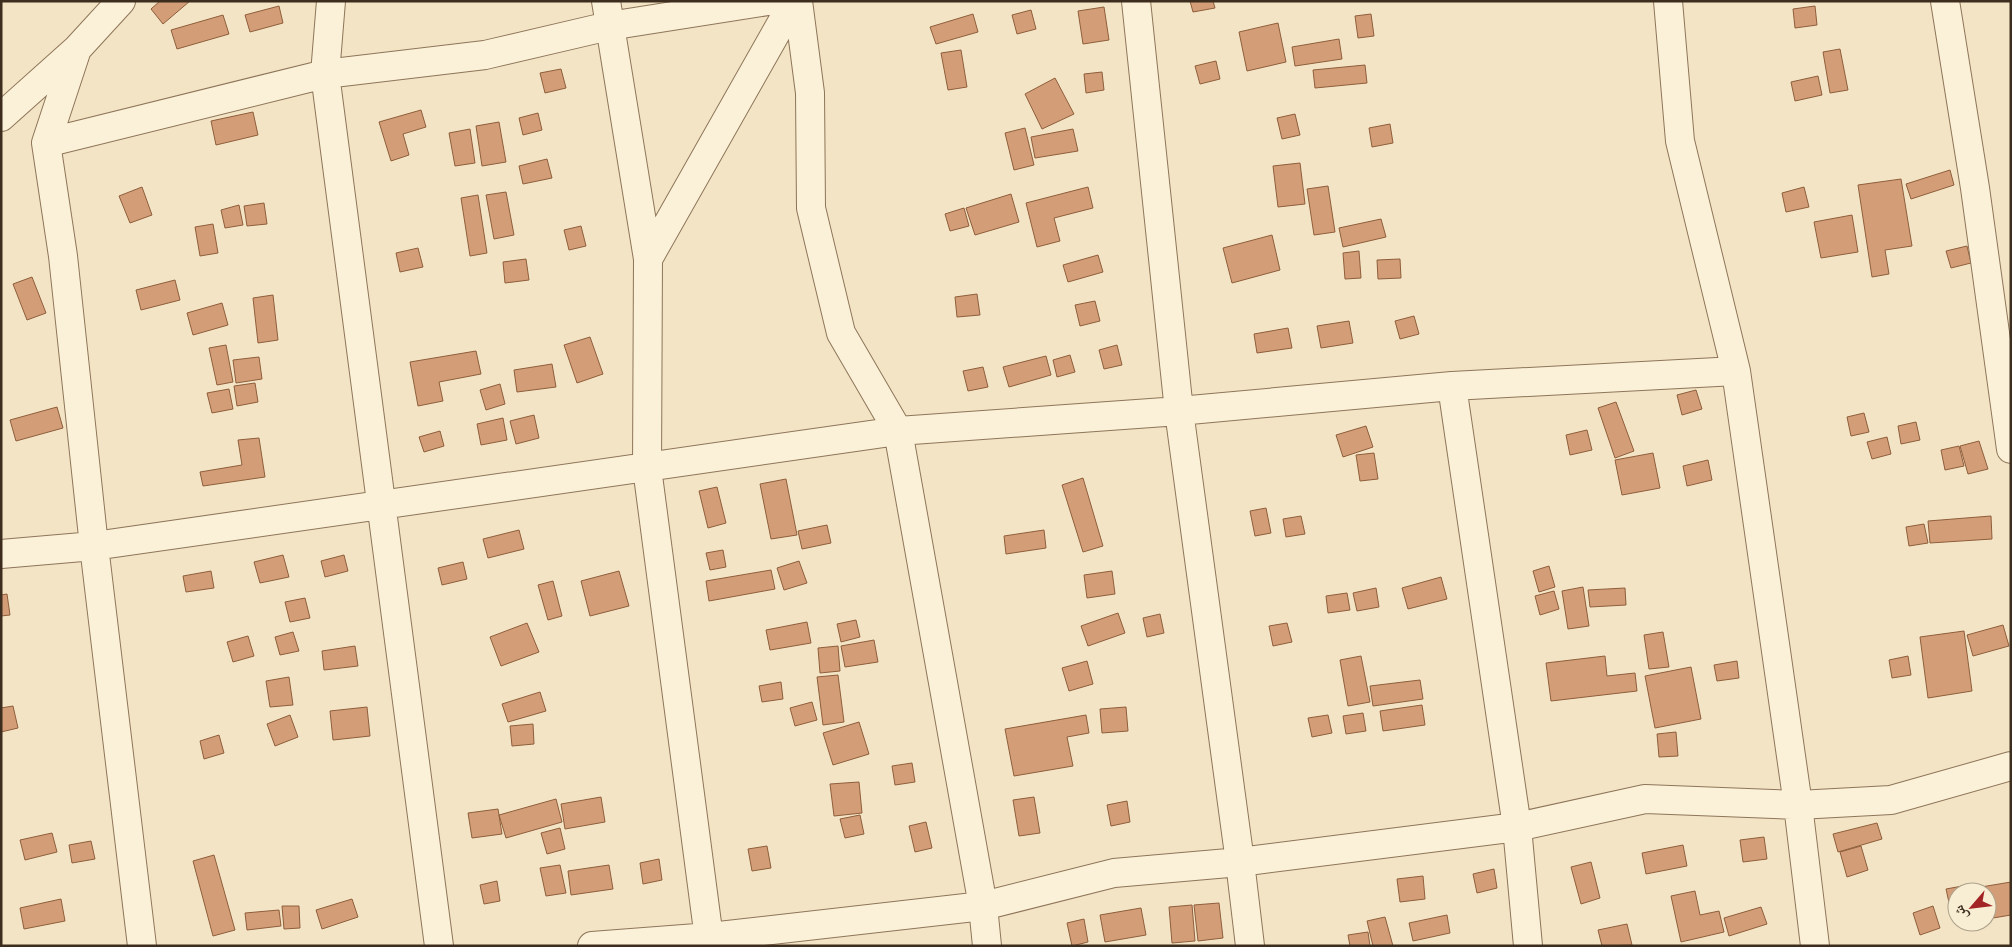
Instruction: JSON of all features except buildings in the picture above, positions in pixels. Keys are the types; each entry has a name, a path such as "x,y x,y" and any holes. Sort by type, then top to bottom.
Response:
{"street":[{"path":"1,118 77,49 121,1"},
{"path":"331,1 325,74 383,506 439,946"},
{"path":"46,143 325,74 485,55 608,14 768,1"},
{"path":"648,259 796,1"},
{"path":"796,1 810,93 811,208 841,333 898,431 983,906 987,946"},
{"path":"1136,1 1179,412 1250,946"},
{"path":"1668,1 1680,141 1736,371 1798,805 1815,946"},
{"path":"1946,1 1977,198 2011,449"},
{"path":"608,14 648,259 646,468 710,941"},
{"path":"77,49 46,143 63,256 94,546 142,946"},
{"path":"1,554 94,546 898,431 1179,412 1452,386 1736,371"},
{"path":"1452,386 1517,827 1528,946"},
{"path":"592,946 710,941 983,906 1114,872 1240,862 1517,827 1645,799 1798,805 1891,800 2011,766"}]}
